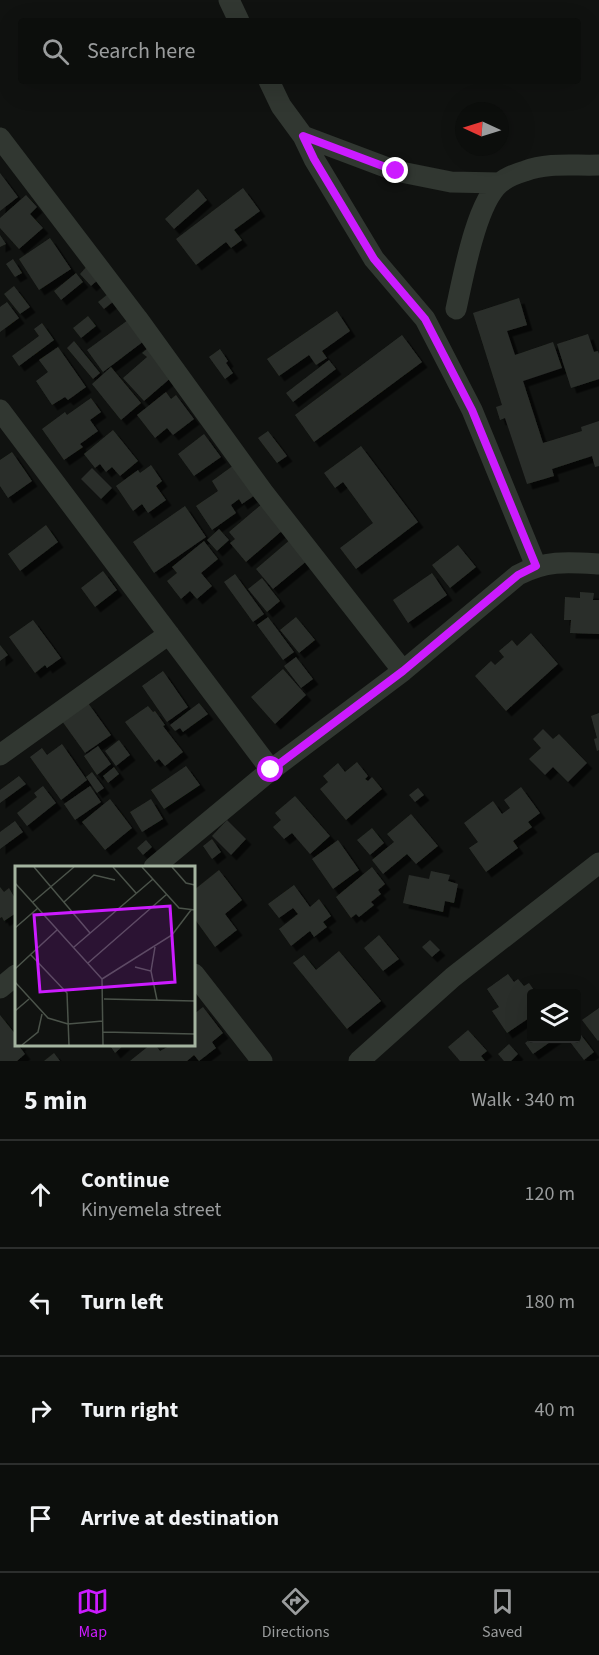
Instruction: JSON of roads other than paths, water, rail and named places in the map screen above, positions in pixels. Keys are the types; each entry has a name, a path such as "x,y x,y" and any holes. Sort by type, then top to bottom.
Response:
{"street":[{"path":"229,0 238,18"},
{"path":"270,84 281,106 303,136 314,159 374,259 425,319 472,410 536,566"},
{"path":"303,136 396,171 451,182 500,183 526,170 551,166 599,165"},
{"path":"0,138 136,318 263,492 403,671"},
{"path":"456,309 475,228 500,183"},
{"path":"0,410 271,770"},
{"path":"155,866 271,770 403,671 518,575 536,566 556,563 599,564"},
{"path":"0,755 169,634"},
{"path":"359,1061 453,977 599,863"},
{"path":"0,988 15,976"},
{"path":"195,976 262,1061"}]}
